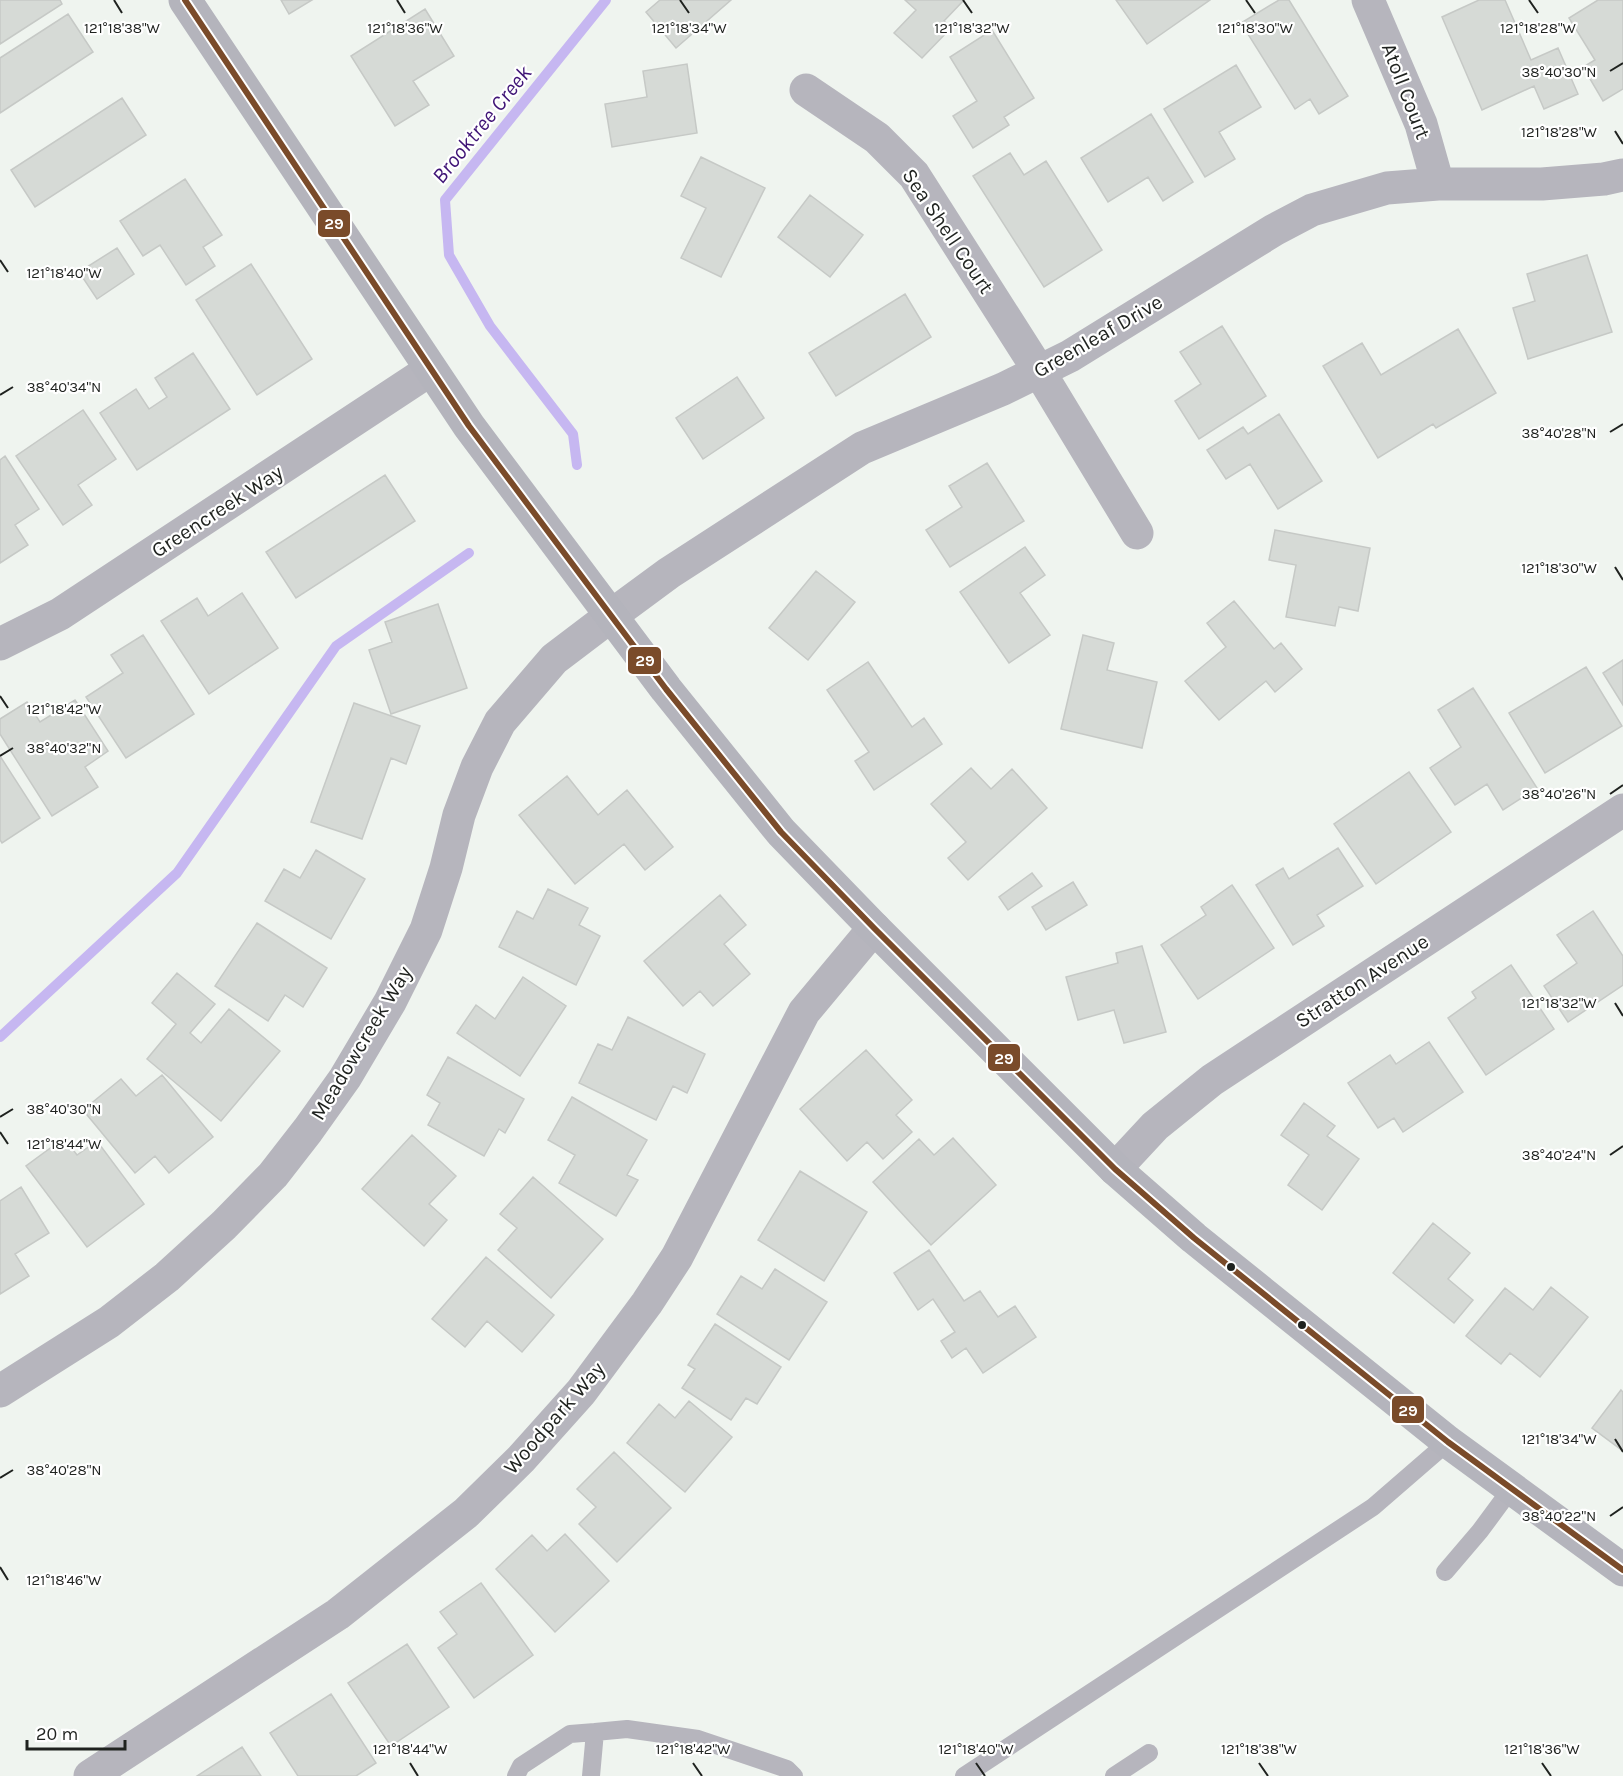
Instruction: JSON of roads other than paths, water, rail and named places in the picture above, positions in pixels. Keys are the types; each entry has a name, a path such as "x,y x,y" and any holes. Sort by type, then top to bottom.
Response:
{"main road":[{"path":"185,0 469,426 666,689 781,832 1114,1169 1203,1245 1448,1442 1623,1570"}],"street":[{"name":"Atoll Court","path":"1368,0 1421,124 1438,184"},
{"name":"Sea Shell Court","path":"806,90 877,138 914,175 1040,371 1137,533"},
{"name":"Greenleaf Drive","path":"612,615 669,573 862,448 1004,389 1070,356 1274,230 1312,210 1387,188 1438,184 1542,184 1604,179 1623,175"},
{"name":"Greencreek Way","path":"0,645 60,615 430,370"},
{"name":"Meadowcreek Way","path":"0,1391 109,1322 167,1277 224,1226 265,1183 308,1130 345,1078 390,1002 426,930 446,868 459,815 477,767 500,722 554,659 612,615"},
{"name":"Stratton Avenue","path":"1114,1169 1155,1126 1212,1080 1623,810"},
{"name":"Woodpark Way","path":"90,1776 338,1614 466,1514 521,1459 581,1392 648,1303 677,1257 804,1012 874,928"}],"lane":[{"path":"964,1776 1373,1508 1448,1442"},
{"path":"1445,1572 1480,1531 1511,1489"},
{"path":"516,1776 521,1766 570,1734 627,1729 698,1739 787,1769 794,1776"},
{"path":"591,1776 595,1732"},
{"path":"1114,1776 1149,1753"}],"waterway":[{"name":"Brooktree Creek","path":"577,465 573,434 490,326 449,255 445,200 606,0"},
{"path":"0,1037 177,873 336,646 469,553"}]}
